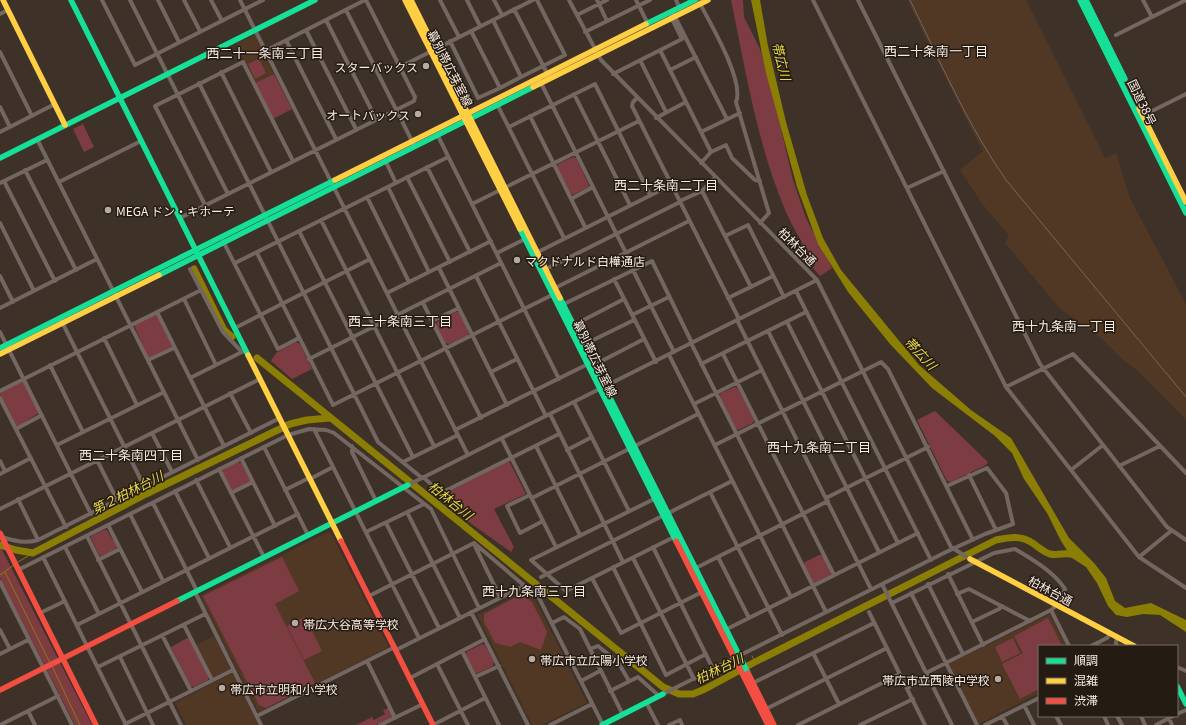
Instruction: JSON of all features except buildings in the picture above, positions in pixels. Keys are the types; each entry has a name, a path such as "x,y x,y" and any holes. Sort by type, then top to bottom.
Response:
{"main road":[{"path":"3,0 65,125"},
{"path":"71,0 140,141 235,328 244,351 260,379 433,725"},
{"path":"0,158 315,0"},
{"name":"幕別帯広芽室線","path":"405,0 433,50 744,671 764,710 774,725"},
{"name":"幕別帯広芽室線","path":"411,0 433,50"},
{"path":"0,354 8,347 698,1 708,0"},
{"name":"国道38号","path":"1080,0 1178,191 1186,213"},
{"name":"国道38号","path":"1086,0 1141,117"},
{"path":"596,53 648,24 672,15"},
{"name":"国道38号","path":"1178,191 1186,202"},
{"name":"幕別帯広芽室線","path":"535,253 546,269 555,292 564,304 582,346"},
{"path":"0,348 8,347"},
{"path":"0,690 405,486"},
{"path":"2,537 96,725"},
{"name":"柏林台通","path":"972,560 1132,645"},
{"name":"幕別帯広芽室線","path":"744,671 753,683 764,710 768,725"},
{"path":"1178,688 1186,704"},
{"path":"603,725 661,695"}],"street":[{"path":"102,0 135,64 263,0"},
{"path":"130,0 228,194"},
{"path":"158,0 179,42"},
{"path":"184,0 200,31"},
{"path":"211,0 222,21"},
{"path":"240,0 265,51 276,69 290,100 306,128 332,185 468,455"},
{"path":"180,218 414,101 415,97 366,0 265,51"},
{"path":"440,0 458,37"},
{"path":"467,0 480,26"},
{"path":"494,0 502,15"},
{"path":"521,0 523,5"},
{"path":"400,67 533,0"},
{"path":"450,41 478,98 500,88 565,55 537,0"},
{"name":"柏林台通","path":"569,0 596,53 613,74 817,280 953,549 972,560"},
{"path":"577,15 598,2 607,0"},
{"path":"636,0 648,24"},
{"path":"585,32 650,0"},
{"path":"676,0 681,10"},
{"path":"813,0 1006,387 1139,557 1186,588"},
{"path":"858,0 1043,369 1172,531 1186,540"},
{"path":"1143,0 1152,17"},
{"path":"1116,35 1186,0"},
{"path":"698,1 731,64 739,97 736,102 770,213 760,223"},
{"path":"598,2 607,21"},
{"path":"514,9 548,77"},
{"path":"0,14 8,10"},
{"path":"346,10 414,144"},
{"path":"672,15 696,57 727,119"},
{"path":"613,74 682,39 672,15"},
{"path":"326,20 376,120"},
{"path":"493,20 521,77"},
{"path":"306,30 356,129"},
{"path":"471,31 500,88"},
{"path":"286,40 336,140"},
{"path":"660,50 711,152"},
{"path":"0,52 32,116"},
{"path":"670,70 696,57"},
{"path":"640,60 666,112"},
{"path":"205,205 155,106 221,72 243,62 293,161"},
{"path":"221,72 271,172"},
{"path":"540,81 626,252 674,352"},
{"path":"199,83 378,442 441,493 559,434"},
{"path":"509,127 595,84 650,195"},
{"path":"574,94 630,205"},
{"path":"1141,117 1186,94"},
{"path":"636,98 632,106 639,121 872,590"},
{"path":"497,102 564,238"},
{"path":"656,118 686,102"},
{"path":"0,132 55,104"},
{"path":"0,107 10,127"},
{"path":"701,132 740,113"},
{"path":"530,116 585,227"},
{"path":"472,204 639,121"},
{"path":"436,133 559,379"},
{"path":"37,139 198,460"},
{"path":"59,182 140,141"},
{"path":"700,163 711,152 726,145 732,158 755,180 760,181"},
{"path":"235,263 448,157"},
{"path":"384,159 396,183"},
{"path":"47,160 2,182 55,281"},
{"path":"427,167 470,252"},
{"path":"25,170 76,270"},
{"path":"907,188 944,171"},
{"path":"407,177 450,262"},
{"path":"546,269 702,191 715,177"},
{"path":"535,253 671,185"},
{"path":"388,187 429,272"},
{"path":"571,199 593,187"},
{"path":"1178,191 1186,187"},
{"path":"702,191 751,287"},
{"path":"367,197 409,282"},
{"path":"321,220 434,446"},
{"path":"256,253 333,405 524,309 626,252 689,221"},
{"path":"0,224 34,291"},
{"path":"725,236 748,225 784,297"},
{"path":"299,231 413,456"},
{"path":"497,253 527,237"},
{"path":"223,240 278,349 299,338"},
{"path":"387,293 491,241"},
{"path":"0,308 97,259"},
{"path":"235,328 370,259"},
{"path":"564,304 652,261 715,393 826,612"},
{"path":"309,359 501,263"},
{"path":"439,268 507,404"},
{"path":"190,269 224,335 244,351 190,378"},
{"path":"0,276 13,302"},
{"path":"476,276 533,391 559,434 623,562"},
{"path":"728,298 773,276"},
{"path":"614,279 656,362"},
{"path":"405,486 656,362 669,354 817,280"},
{"path":"0,391 201,290"},
{"path":"796,291 931,560"},
{"path":"582,346 651,306 670,297"},
{"path":"184,299 216,365"},
{"path":"574,325 624,299"},
{"path":"422,303 481,418"},
{"path":"432,321 459,308"},
{"path":"157,312 224,446"},
{"path":"701,364 806,312"},
{"path":"61,321 144,486"},
{"path":"787,322 898,543"},
{"path":"768,331 879,552"},
{"path":"0,332 91,514"},
{"path":"104,338 137,405"},
{"path":"403,462 507,404 644,339"},
{"path":"148,360 174,348"},
{"path":"669,354 791,597"},
{"path":"723,354 834,575"},
{"path":"1006,387 1073,354 1186,472"},
{"path":"491,372 517,359"},
{"path":"715,445 881,362 888,369 973,540"},
{"path":"50,365 83,432"},
{"path":"694,404 762,370"},
{"path":"0,509 260,379"},
{"path":"57,445 164,392"},
{"path":"230,393 251,433"},
{"path":"0,398 66,527"},
{"path":"574,402 629,511"},
{"path":"543,521 520,533 507,506 556,486 698,414"},
{"path":"16,428 42,415"},
{"path":"2,537 19,542 30,543 38,540 224,446 281,421"},
{"path":"314,429 419,638"},
{"path":"18,570 264,447 287,433 314,429 334,433 405,486 431,509 480,608"},
{"path":"152,432 172,472"},
{"path":"567,450 592,437"},
{"path":"502,438 556,547"},
{"path":"1072,470 1103,445"},
{"path":"352,446 352,452 376,501"},
{"path":"536,446 580,535"},
{"path":"1119,466 1160,446"},
{"path":"264,447 308,535"},
{"path":"693,569 803,514 847,488 928,447"},
{"path":"0,474 31,458"},
{"path":"241,458 275,526"},
{"path":"97,460 117,500"},
{"path":"0,461 5,471"},
{"path":"286,490 333,467"},
{"path":"610,691 638,677 661,695 713,669 738,659 826,612 872,590 883,587 953,549 996,530 1014,524 1006,493 987,468 947,486"},
{"path":"219,469 264,557"},
{"path":"969,475 996,530"},
{"path":"196,480 230,547"},
{"path":"541,577 732,481"},
{"path":"231,493 253,482"},
{"path":"175,491 209,558"},
{"path":"710,492 782,635"},
{"path":"657,497 531,560 545,575 566,591 676,536"},
{"path":"18,499 38,540"},
{"path":"153,502 186,570 205,614 261,725"},
{"path":"366,532 424,504"},
{"path":"407,512 460,618"},
{"path":"130,514 164,581"},
{"path":"77,625 298,514"},
{"path":"386,523 439,628"},
{"path":"108,525 142,592"},
{"path":"1139,557 1172,531"},
{"path":"724,630 918,533"},
{"path":"87,536 181,725"},
{"path":"369,596 453,553 474,544"},
{"path":"474,544 539,598 603,725"},
{"path":"474,544 500,597"},
{"path":"65,547 99,614"},
{"path":"653,547 713,669"},
{"path":"892,604 972,560 994,552 1015,548 1037,562 1058,579 1065,589 1057,605 1051,610 946,663 907,688"},
{"path":"98,560 120,549"},
{"path":"718,557 749,618"},
{"path":"43,558 88,646 125,725 233,670"},
{"path":"633,558 694,679"},
{"path":"613,567 666,675 706,654"},
{"path":"948,574 983,645"},
{"path":"592,578 621,633 681,604 704,591"},
{"path":"0,582 72,725"},
{"path":"928,584 963,654"},
{"path":"256,716 524,586"},
{"path":"883,587 952,725"},
{"path":"957,594 969,589 1030,621"},
{"path":"911,593 978,725"},
{"path":"40,613 65,601"},
{"path":"972,622 1002,606"},
{"path":"1051,610 1068,645"},
{"path":"471,612 528,725"},
{"path":"869,612 926,725"},
{"path":"98,667 205,614"},
{"path":"552,622 564,617 580,629 610,691 623,714"},
{"path":"753,683 874,623"},
{"path":"184,625 212,680"},
{"path":"0,630 10,649"},
{"path":"1094,645 1107,638 1110,634"},
{"path":"162,635 191,691"},
{"path":"1117,637 1117,645"},
{"path":"0,654 28,640"},
{"path":"410,678 485,640"},
{"path":"590,649 598,646 618,662 629,681"},
{"path":"764,710 887,648"},
{"path":"462,651 498,725"},
{"path":"813,652 839,704"},
{"path":"120,656 153,725"},
{"path":"367,661 394,718 395,725"},
{"path":"437,664 468,725"},
{"path":"475,677 499,666"},
{"path":"581,681 600,671"},
{"path":"798,725 900,674"},
{"path":"0,725 58,696"},
{"path":"433,725 485,698"},
{"path":"985,725 1038,698"},
{"path":"860,725 913,699"},
{"path":"646,702 658,725"},
{"path":"380,725 423,704"},
{"path":"550,725 592,704"},
{"path":"1024,705 1034,725"},
{"path":"28,711 35,725"},
{"path":"1002,716 1007,725"},
{"path":"1058,717 1061,725"},
{"path":"1156,725 1170,717 1172,725"},
{"path":"670,725 680,720 682,725"}],"shaded area":[{"path":"731,0 743,0 744,17 761,51 768,73 793,180 806,218 832,268 820,276 813,268 815,265 786,212 767,160 753,108"},
{"path":"751,0 760,0 768,46 786,122 807,195 823,238 841,270 919,365 971,410 1011,438 1069,538 1094,563 1106,578 1115,601 1125,608 1151,603 1186,620 1186,632 1160,615 1143,614 1127,617 1116,615 1108,606 1097,583 1086,567 1072,558 1061,541 1047,513 1024,479 1012,453 995,436 932,388 890,344 848,292 818,244 797,187 766,73"},
{"path":"907,0 1026,0 1105,158 1116,153 1130,198 1186,304 1186,420 1138,371 1123,360 1100,337 1060,309 1005,243 1009,235 983,205 960,170 983,151"},
{"path":"255,35 274,74 255,83 236,44"},
{"path":"259,59 266,73 255,79 248,64"},
{"path":"274,74 292,109 273,119 255,83"},
{"path":"83,124 94,147 84,152 73,129"},
{"path":"573,157 576,158 589,187 573,195 571,194 557,168 558,164"},
{"path":"456,312 459,312 469,333 468,335 449,344 445,343 436,325 437,322"},
{"path":"156,314 172,347 148,358 134,325"},
{"path":"296,342 300,344 312,369 292,379 271,361 276,353"},
{"path":"23,381 39,413 18,426 16,425 0,395 1,392"},
{"path":"737,387 754,420 753,423 738,430 736,429 720,396 721,393"},
{"path":"935,411 988,462 986,465 951,482 947,481 917,420"},
{"path":"509,461 526,494 494,509 514,547 511,552 470,523 441,495"},
{"path":"236,462 241,463 251,482 233,490 222,472 223,469"},
{"path":"106,529 117,546 116,549 101,556 99,555 91,536"},
{"name":"帯広大谷高等学校","path":"328,532 331,533 389,647 259,713 201,598 201,595"},
{"path":"0,546 92,725 75,725 0,578"},
{"path":"819,555 823,555 831,572 830,575 813,583 804,565 805,562"},
{"path":"282,557 299,591 275,604 315,683 266,708 259,705 203,596"},
{"name":"帯広市立広陽小学校","path":"523,592 536,601 587,703 542,725 532,725 477,615"},
{"path":"522,594 532,602 547,632 541,650 520,642 511,647 495,643 484,622 484,614"},
{"name":"帯広市立西陵中学校","path":"1050,614 1066,645 1038,645 1038,694 979,724 949,664"},
{"path":"305,617 322,651 304,660 287,626"},
{"path":"1048,618 1062,645 1038,645 1038,690 1020,699 1002,664 1023,653 1014,636"},
{"path":"214,636 230,669 213,678 196,645"},
{"path":"189,637 208,676 208,680 194,687 190,686 171,647"},
{"path":"1013,638 1020,653 1002,662 995,647"},
{"path":"482,644 485,645 494,662 493,666 478,673 474,673 466,656 466,652"},
{"name":"帯広市立明和小学校","path":"233,673 258,725 186,725 175,703"},
{"path":"388,708 392,717 376,725 356,725 372,717 374,720 385,714 383,710"}],"waterway":[{"name":"柏林台川","path":"194,269 224,330 232,337"},
{"name":"柏林台川","path":"257,358 663,687 679,694 693,694 705,689 755,662 996,540 1020,538 1029,541 1050,554 1070,554 1077,556"},
{"name":"第２柏林台川","path":"0,545 33,553 146,494 290,424 307,420 330,418"},
{"path":"18,562 33,553"},
{"path":"0,575 14,565"},
{"path":"5,572 50,663"},
{"name":"柏林台川","path":"752,656 755,662"},
{"path":"52,666 80,725"}],"railway":[{"path":"910,0 966,115 1006,180 1186,397"}],"traffic: fast":[{"path":"71,0 248,355"},
{"path":"0,158 315,0"},
{"path":"646,24 695,0"},
{"path":"1080,0 1186,213"},
{"path":"1086,0 1125,79"},
{"path":"159,275 533,87"},
{"path":"0,348 335,180"},
{"path":"520,229 676,541"},
{"path":"560,298 748,673"},
{"path":"177,601 408,485"},
{"path":"1178,688 1186,704"},
{"path":"602,725 663,694"}],"traffic: slow":[{"path":"3,0 65,125"},
{"path":"405,0 520,229"},
{"path":"411,0 560,298"},
{"path":"533,87 708,0"},
{"path":"335,180 646,24"},
{"path":"1139,108 1186,202"},
{"path":"0,354 159,275"},
{"path":"248,355 341,541"},
{"path":"970,559 1132,645"}],"traffic: jam":[{"path":"0,533 96,725"},
{"path":"341,541 433,725"},
{"path":"676,541 768,725"},
{"path":"0,690 177,601"},
{"path":"748,673 774,725"}],"place":[{"name":"スターバックス","path":"426,66"},
{"name":"オートバックス","path":"418,114"},
{"name":"MEGA ドン・キホーテ","path":"108,210"},
{"name":"マクドナルド白樺通店","path":"517,260"},
{"name":"帯広大谷高等学校","path":"295,623"},
{"name":"帯広市立広陽小学校","path":"532,659"},
{"name":"帯広市立西陵中学校","path":"998,679"},
{"name":"帯広市立明和小学校","path":"222,688"}],"district":[{"name":"西二十条南一丁目","path":"936,50"},
{"name":"西二十一条南三丁目","path":"265,52"},
{"name":"西二十条南二丁目","path":"666,184"},
{"name":"西二十条南三丁目","path":"400,320"},
{"name":"西十九条南一丁目","path":"1064,325"},
{"name":"西十九条南二丁目","path":"819,446"},
{"name":"西二十条南四丁目","path":"131,454"},
{"name":"西十九条南三丁目","path":"534,590"}],"water label":[{"name":"帯広川","path":"782,61"},
{"name":"帯広川","path":"921,353"}]}
